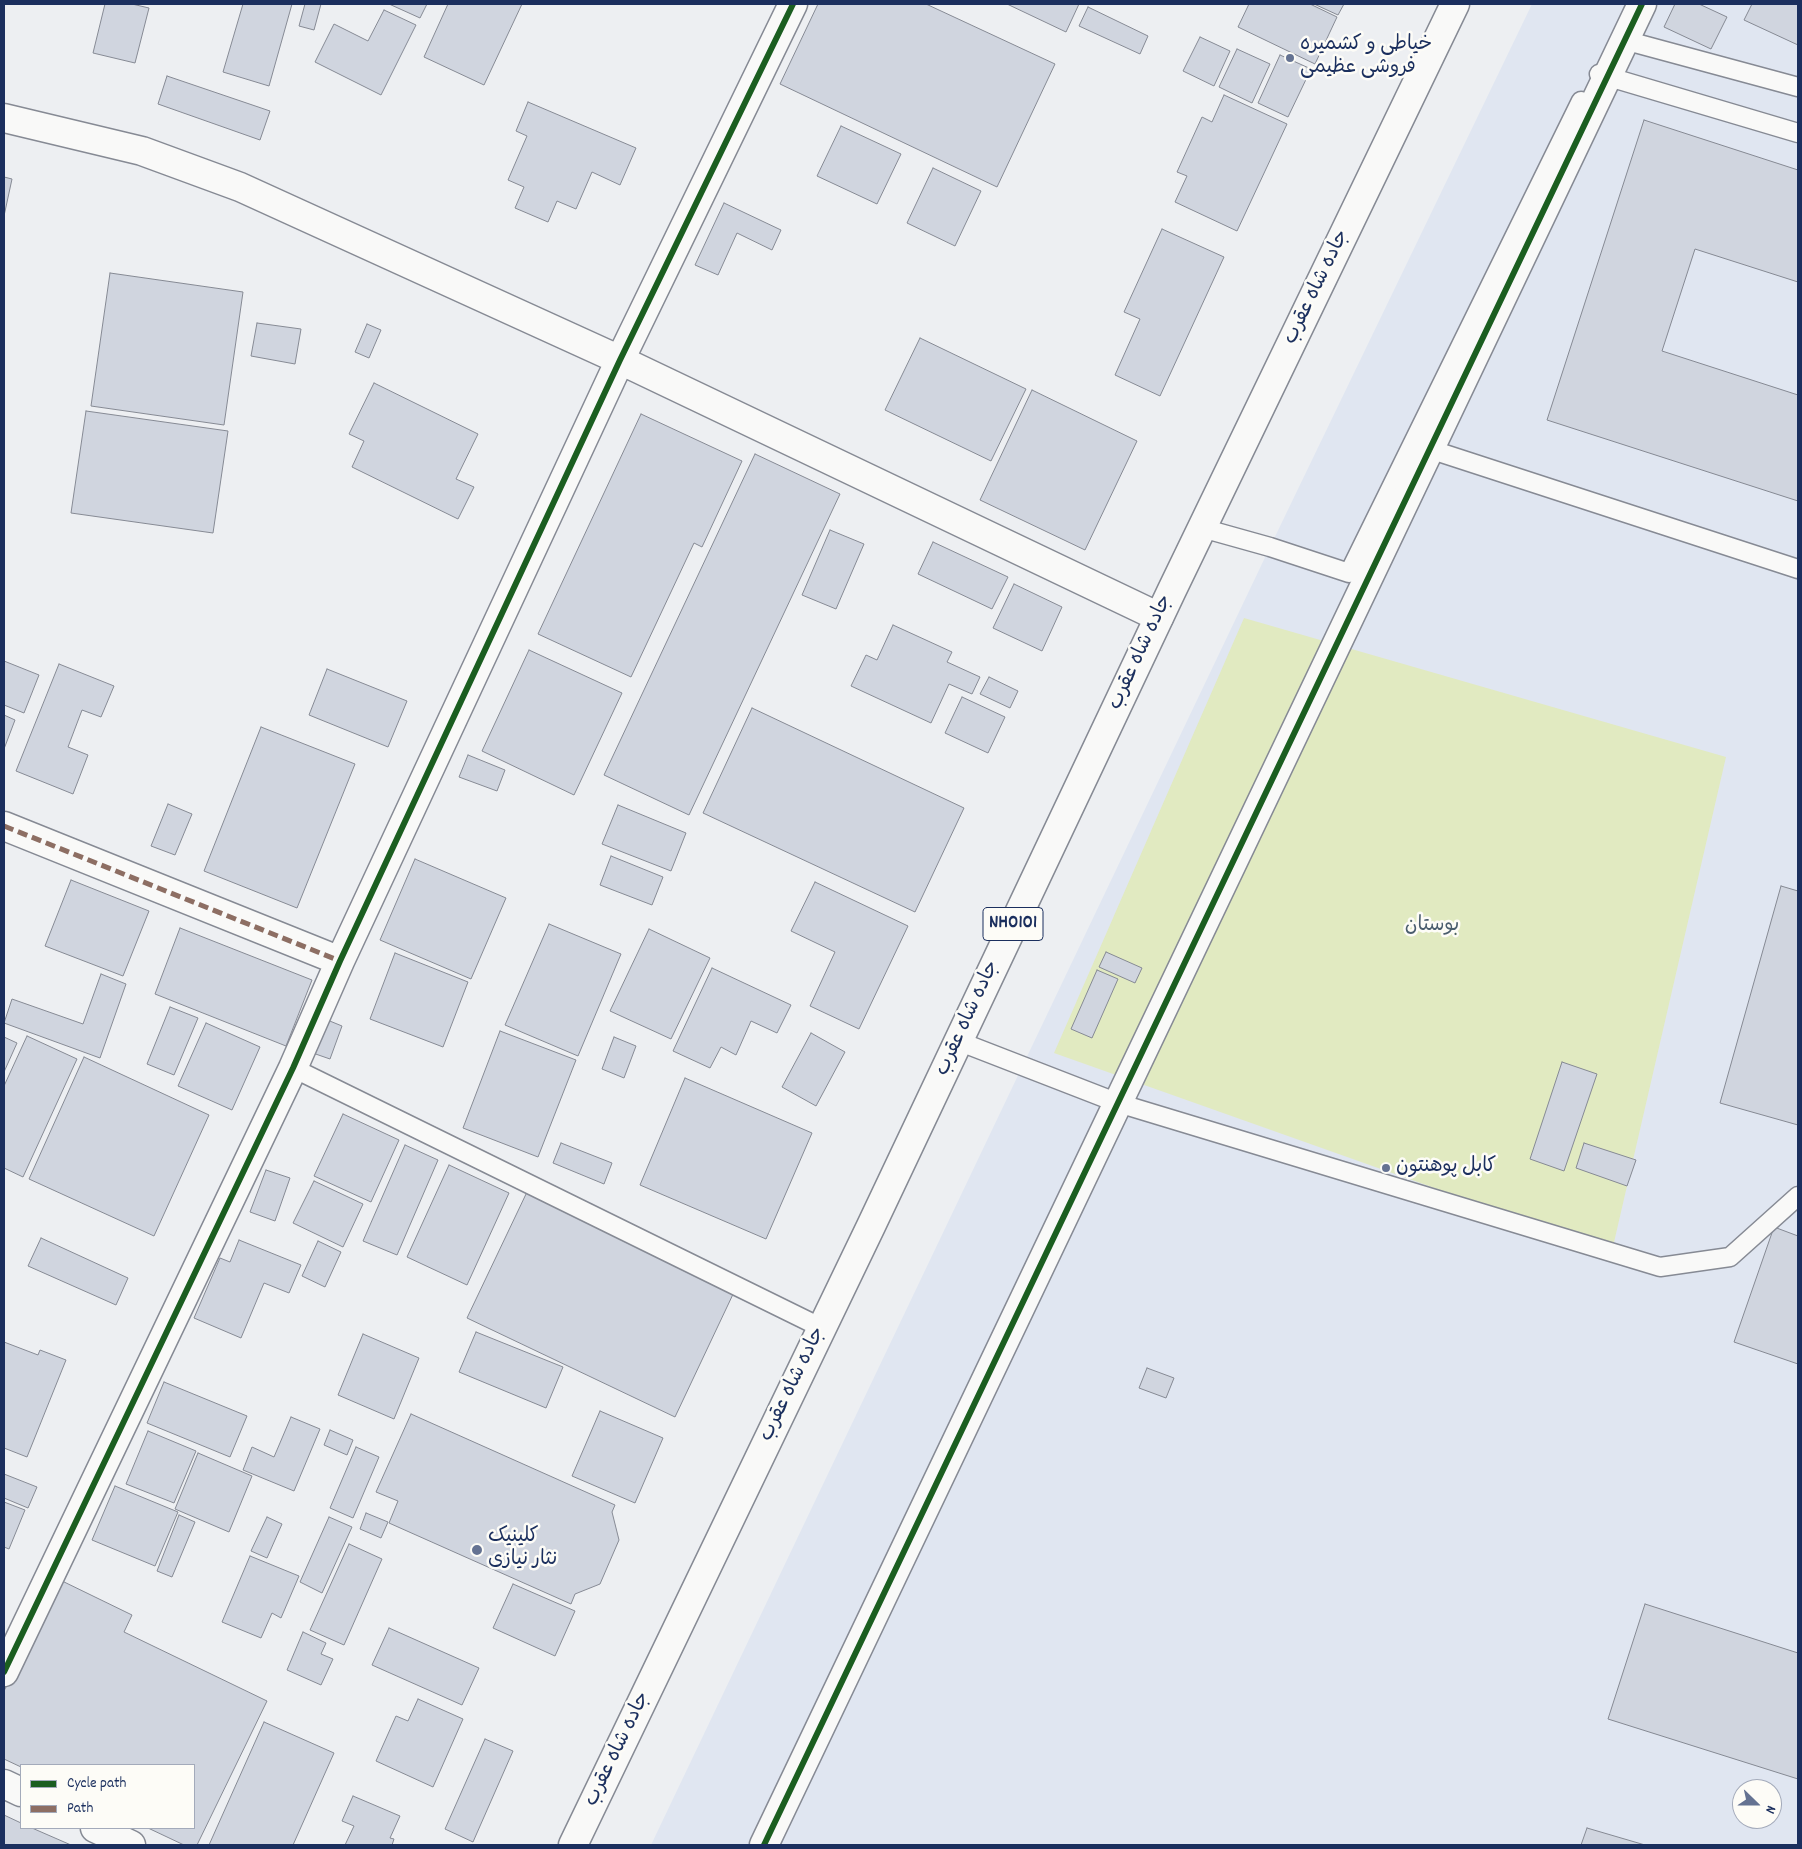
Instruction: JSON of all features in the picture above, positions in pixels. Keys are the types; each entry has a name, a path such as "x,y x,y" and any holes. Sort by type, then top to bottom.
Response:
{"main road":[{"path":"4,1672 293,1068 340,961 620,360 793,4"},
{"name":"جاده شاه عقرب","path":"573,1845 822,1328 1159,617 1455,4"},
{"path":"764,1845 1642,4"},
{"path":"4,118 142,151 240,187 620,360 1159,617"},
{"path":"4,826 340,961"},
{"path":"4,1784 20,1792"},
{"path":"97,1829 131,1845"}],"lane":[{"path":"1624,40 1798,87"},
{"path":"1202,528 1270,547 1349,573 1595,73 1798,133"},
{"path":"1413,443 1798,569"},
{"path":"958,1041 1118,1102 1660,1267 1730,1257 1798,1196"},
{"path":"293,1068 822,1328"}],"shaded area":[{"name":"کابل پوهنتون","path":"1532,4 1798,4 1798,1845 651,1845 1270,547"}],"green space":[{"name":"بوستان","path":"1244,618 1726,757 1612,1251 1054,1053"}],"building":[{"path":"105,4 132,4 149,8 135,63 93,53"},
{"path":"243,4 292,4 269,86 223,72"},
{"path":"305,4 321,4 314,30 299,26"},
{"path":"389,4 427,4 420,18"},
{"path":"448,4 522,4 484,85 424,57"},
{"path":"818,4 926,4 1055,64 997,187 780,84"},
{"path":"1007,4 1079,4 1066,32"},
{"path":"1249,4 1310,4 1337,17 1315,64 1238,27"},
{"path":"1314,4 1344,4 1338,15"},
{"path":"1675,4 1699,4 1727,17 1711,49 1664,27"},
{"path":"1752,4 1798,4 1798,45 1744,20"},
{"path":"1088,7 1148,36 1140,54 1079,26"},
{"path":"384,10 416,25 381,95 315,62 334,24 368,41"},
{"path":"1200,37 1230,51 1214,86 1183,71"},
{"path":"1237,49 1270,64 1252,103 1219,87"},
{"path":"1280,55 1311,69 1288,117 1258,103"},
{"path":"167,76 270,111 260,140 158,104"},
{"path":"1224,95 1287,124 1237,231 1175,202 1187,176 1177,172 1202,117 1212,122"},
{"path":"528,102 636,148 620,185 592,172 576,209 557,201 548,222 515,208 524,187 508,180 527,136 516,131"},
{"path":"1644,120 1798,170 1798,282 1695,249 1662,351 1798,395 1798,501 1547,420"},
{"path":"841,126 901,154 877,204 817,176"},
{"path":"933,168 981,191 955,246 907,223"},
{"path":"4,177 12,179 4,216"},
{"path":"724,203 781,230 772,250 737,233 718,275 695,265"},
{"path":"1162,229 1224,257 1160,396 1115,375 1140,319 1124,312"},
{"path":"110,273 243,292 224,425 91,406"},
{"path":"257,323 301,329 295,364 251,356"},
{"path":"367,324 381,330 369,358 355,352"},
{"path":"920,338 1026,389 991,461 885,410"},
{"path":"374,383 478,434 456,479 474,487 458,519 352,467 364,441 349,434"},
{"path":"1032,390 1137,441 1085,550 980,500"},
{"path":"86,411 228,431 213,533 71,513"},
{"path":"641,414 742,461 702,547 694,543 631,677 538,634"},
{"path":"755,454 840,494 689,815 604,775"},
{"path":"830,530 864,544 836,609 802,595"},
{"path":"933,542 1008,577 992,609 918,574"},
{"path":"1014,584 1062,607 1042,651 993,628"},
{"path":"893,625 952,652 947,662 980,677 972,694 949,684 931,723 851,686 866,655 877,660"},
{"path":"529,650 622,693 574,795 482,751"},
{"path":"4,661 39,675 24,713 4,705"},
{"path":"59,664 114,686 101,717 82,710 68,747 88,755 73,794 16,771"},
{"path":"327,669 407,701 388,747 309,715"},
{"path":"989,677 1018,691 1010,708 980,694"},
{"path":"962,697 1005,717 988,753 945,733"},
{"path":"752,708 964,808 915,912 703,813"},
{"path":"4,715 15,720 4,749"},
{"path":"261,727 355,764 297,908 204,871"},
{"path":"468,755 505,770 497,791 459,777"},
{"path":"168,804 192,814 175,855 151,846"},
{"path":"618,805 686,833 671,871 602,844"},
{"path":"611,856 663,877 652,905 600,885"},
{"path":"415,859 506,898 471,979 380,940"},
{"path":"71,880 149,911 123,976 45,946"},
{"path":"815,882 908,926 859,1029 810,1006 835,952 791,931"},
{"path":"1781,886 1798,891 1798,1125 1720,1103"},
{"path":"549,924 621,954 578,1056 505,1025"},
{"path":"180,928 312,980 286,1046 155,994"},
{"path":"649,929 710,958 671,1039 610,1011"},
{"path":"1106,952 1142,968 1135,983 1099,967"},
{"path":"395,953 468,982 443,1047 370,1019"},
{"path":"712,968 791,1005 777,1033 751,1021 736,1055 721,1047 710,1068 673,1051"},
{"path":"1097,970 1118,979 1092,1038 1071,1029"},
{"path":"101,974 126,984 100,1058 4,1023 12,999 83,1024"},
{"path":"170,1007 198,1018 174,1075 147,1064"},
{"path":"320,1017 342,1026 330,1059 307,1051"},
{"path":"206,1023 260,1047 232,1110 178,1086"},
{"path":"500,1031 576,1060 538,1157 463,1128"},
{"path":"811,1033 845,1052 816,1106 782,1087"},
{"path":"27,1036 77,1059 23,1177 4,1168 4,1086"},
{"path":"4,1037 17,1043 4,1072"},
{"path":"614,1037 636,1046 624,1078 602,1069"},
{"path":"84,1057 209,1115 154,1236 29,1179"},
{"path":"1562,1062 1597,1074 1564,1171 1530,1159"},
{"path":"685,1078 812,1133 766,1239 640,1185"},
{"path":"343,1114 399,1140 371,1202 314,1176"},
{"path":"561,1143 612,1163 604,1184 553,1163"},
{"path":"1584,1143 1636,1160 1627,1186 1576,1168"},
{"path":"405,1145 438,1160 397,1255 363,1241"},
{"path":"449,1165 509,1193 467,1285 407,1257"},
{"path":"266,1170 290,1178 275,1221 250,1212"},
{"path":"314,1181 363,1204 343,1247 293,1223"},
{"path":"527,1192 735,1290 675,1417 467,1318"},
{"path":"1774,1227 1798,1236 1798,1364 1734,1342"},
{"path":"41,1238 128,1278 116,1305 28,1266"},
{"path":"239,1240 301,1265 289,1293 264,1283 241,1338 194,1318 220,1258 230,1262"},
{"path":"318,1241 341,1252 325,1287 302,1276"},
{"path":"476,1332 563,1367 546,1408 459,1372"},
{"path":"363,1334 419,1358 394,1419 338,1395"},
{"path":"4,1342 38,1355 40,1350 66,1360 27,1457 4,1448"},
{"path":"1147,1368 1174,1378 1166,1398 1139,1388"},
{"path":"164,1382 247,1416 230,1457 147,1423"},
{"path":"600,1411 663,1438 635,1503 572,1476"},
{"path":"411,1414 615,1505 612,1512 619,1540 600,1584 575,1594 571,1604 389,1523 398,1501 376,1492"},
{"path":"291,1417 320,1429 294,1491 243,1470 252,1447 274,1457"},
{"path":"330,1430 353,1440 347,1455 324,1445"},
{"path":"148,1431 196,1451 174,1503 126,1484"},
{"path":"356,1447 379,1457 353,1518 330,1508"},
{"path":"198,1453 252,1476 229,1532 175,1509"},
{"path":"4,1474 37,1487 28,1508 4,1498"},
{"path":"115,1486 178,1512 155,1566 92,1540"},
{"path":"4,1502 25,1510 9,1549 4,1547"},
{"path":"366,1513 388,1522 381,1538 360,1529"},
{"path":"179,1515 195,1522 172,1577 157,1571"},
{"path":"267,1517 282,1524 267,1558 251,1551"},
{"path":"329,1517 352,1527 322,1593 300,1582"},
{"path":"349,1544 382,1559 344,1645 310,1630"},
{"path":"250,1556 299,1576 281,1618 272,1613 261,1638 222,1622"},
{"path":"58,1579 132,1615 124,1632 267,1701 197,1845 184,1845 150,1829 195,1829 195,1764 20,1764 20,1767 4,1759 4,1691"},
{"path":"513,1584 575,1611 555,1656 493,1628"},
{"path":"1645,1604 1798,1653 1798,1779 1608,1719"},
{"path":"389,1628 479,1668 462,1705 372,1665"},
{"path":"303,1632 326,1643 321,1654 333,1659 321,1685 287,1670"},
{"path":"418,1699 463,1719 433,1787 376,1761 396,1716 408,1721"},
{"path":"264,1722 334,1753 293,1845 209,1845"},
{"path":"485,1739 513,1751 473,1842 445,1829"},
{"path":"353,1796 400,1816 390,1838 394,1839 392,1845 345,1845 354,1826 342,1821"},
{"path":"4,1815 20,1823 20,1829 34,1829 71,1845 4,1845"},
{"path":"1587,1828 1645,1845 1581,1845"}],"marked path":[{"path":"4,826 340,961"}],"cycle path":[{"path":"4,1672 293,1068 340,961 620,360 793,4"},
{"path":"764,1845 1642,4"}],"place":[{"name":"خیاطی و کشمیره فروشی عظیمی","path":"1290,58"},
{"name":"کابل پوهنتون","path":"1386,1168"},
{"name":"کلینیک نثار نیازی","path":"477,1550"}]}
